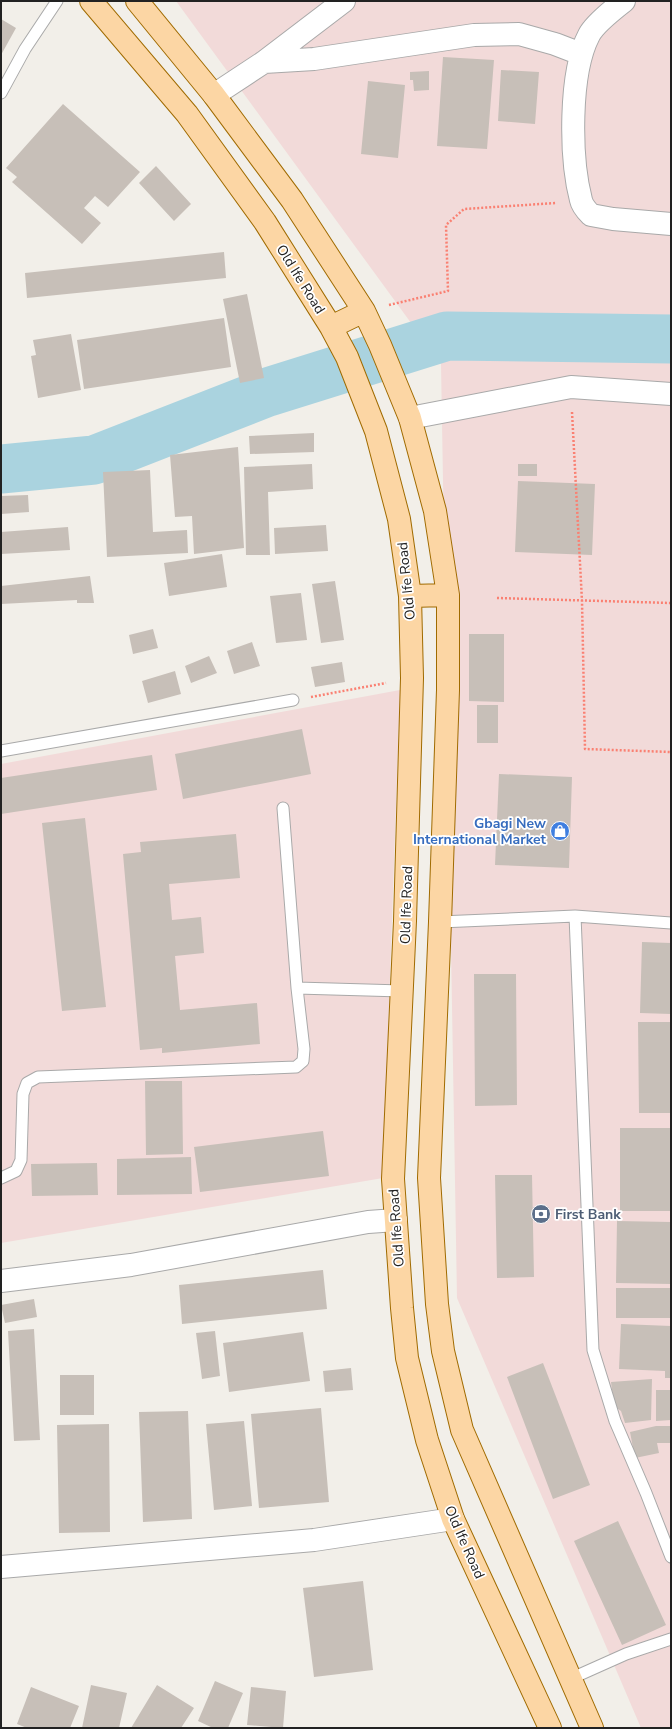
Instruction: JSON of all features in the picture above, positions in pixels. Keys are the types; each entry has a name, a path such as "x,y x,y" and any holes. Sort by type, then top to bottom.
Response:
{"main road":[{"name":"Old Ife Road","path":"91,1 187,114 265,222 331,327 347,357 376,431 399,519 410,596 412,678 402,991 393,1179 407,1358 427,1440 453,1518 550,1728"},
{"path":"137,1 214,95 292,200 364,311 380,345 410,418 435,511 448,595 448,690 429,1178 443,1351 462,1430 592,1728"},
{"path":"331,327 364,311"},
{"path":"410,596 448,595"}],"street":[{"path":"214,95 264,62 344,1"},
{"path":"624,1 590,33 581,54 576,76 573,151 581,202 591,215 613,219 671,224"},
{"path":"264,62 314,59 474,35 519,34 554,44 581,54"},
{"path":"410,418 570,387 671,394"},
{"path":"1,1281 130,1265 368,1222 396,1220"},
{"path":"1,1566 314,1540 453,1518"}],"lane":[{"path":"1,94 25,49 57,1"},
{"path":"1,751 293,700"},
{"path":"1,1178 16,1171 21,1160 24,1094 27,1083 38,1077 296,1067 303,1061 304,1049 282,808"},
{"path":"575,916 593,1350 615,1421 646,1493 671,1557"},
{"path":"440,922 575,916 671,922"},
{"path":"298,988 402,991"},
{"path":"570,1679 626,1654 671,1639"}],"path":[{"path":"364,311 448,291 446,225 464,209 581,202"},
{"path":"570,387 582,601 585,749 671,752"},
{"path":"496,598 671,603"},
{"path":"293,700 412,678"}],"shaded area":[{"name":"Gbagi New International Market","path":"176,1 671,1 671,1728 641,1728 457,1298 441,364"},
{"path":"400,690 383,1178 1,1243 1,764"}],"building":[{"path":"1,19 16,28 1,55"},
{"path":"443,57 494,60 487,149 437,146"},
{"path":"501,70 539,72 535,124 498,121"},
{"path":"429,71 429,90 414,91 413,80 410,80 410,72"},
{"path":"368,81 405,85 398,158 361,154"},
{"path":"63,104 140,172 108,207 95,196 84,208 101,223 82,244 12,182 17,177 6,168"},
{"path":"156,166 191,204 174,221 139,183"},
{"path":"224,252 226,278 27,298 25,273"},
{"path":"247,294 264,378 240,383 223,299"},
{"path":"224,318 231,367 84,389 77,340"},
{"path":"71,334 81,390 38,398 31,356 36,355 33,340"},
{"path":"314,433 314,452 250,454 249,436"},
{"path":"238,447 244,548 194,554 192,516 175,517 170,455"},
{"path":"312,464 313,489 268,492 270,555 246,555 244,467"},
{"path":"518,464 537,464 537,476 518,476"},
{"path":"150,470 153,532 187,530 188,553 107,557 103,472"},
{"path":"518,481 595,484 592,555 515,552"},
{"path":"28,495 29,512 1,514 1,496"},
{"path":"326,525 328,551 275,554 274,528"},
{"path":"68,527 70,550 1,554 1,532"},
{"path":"222,554 227,587 169,596 164,563"},
{"path":"90,576 94,603 77,603 77,600 1,604 1,586"},
{"path":"335,581 344,640 321,643 312,584"},
{"path":"301,593 307,640 276,643 270,596"},
{"path":"153,629 158,648 133,654 129,635"},
{"path":"469,634 504,634 504,702 469,701"},
{"path":"252,642 260,666 234,674 227,651"},
{"path":"209,656 217,673 191,683 185,666"},
{"path":"342,662 345,682 315,687 311,667"},
{"path":"175,671 181,694 148,703 142,681"},
{"path":"477,705 498,705 498,743 477,743"},
{"path":"302,729 311,774 183,799 175,754"},
{"path":"152,755 157,790 1,814 1,778"},
{"path":"499,774 572,777 569,868 495,865"},
{"path":"85,818 106,1007 62,1011 42,823"},
{"path":"236,834 240,878 169,884 172,920 201,917 204,953 175,956 180,1010 257,1003 260,1044 162,1053 162,1048 140,1050 123,854 141,852 140,842"},
{"path":"642,942 671,943 671,1014 640,1013"},
{"path":"474,974 516,974 517,1105 475,1106"},
{"path":"638,1022 671,1022 671,1113 639,1113"},
{"path":"145,1081 182,1081 183,1154 146,1155"},
{"path":"620,1128 671,1128 671,1211 620,1211"},
{"path":"323,1131 329,1176 200,1192 194,1147"},
{"path":"191,1157 192,1194 117,1195 117,1159"},
{"path":"97,1163 98,1195 32,1196 31,1164"},
{"path":"495,1175 532,1175 534,1277 497,1278"},
{"path":"617,1221 671,1222 671,1284 616,1283"},
{"path":"323,1270 327,1309 182,1324 179,1285"},
{"path":"616,1288 671,1288 671,1318 616,1318"},
{"path":"34,1299 37,1317 5,1323 1,1305"},
{"path":"621,1324 671,1326 671,1378 665,1378 665,1371 619,1369"},
{"path":"34,1329 40,1440 14,1441 8,1331"},
{"path":"215,1331 220,1376 202,1379 196,1333"},
{"path":"303,1332 310,1381 229,1392 223,1343"},
{"path":"543,1363 590,1485 553,1499 507,1377"},
{"path":"351,1368 353,1390 325,1392 323,1371"},
{"path":"60,1375 94,1375 94,1415 60,1415"},
{"path":"652,1379 651,1420 625,1423 621,1411 614,1406 611,1382"},
{"path":"656,1390 671,1390 671,1420 656,1421"},
{"path":"321,1408 329,1502 259,1508 251,1414"},
{"path":"188,1411 192,1519 143,1522 139,1412"},
{"path":"244,1421 252,1506 214,1510 206,1424"},
{"path":"109,1424 110,1532 59,1533 57,1425"},
{"path":"656,1426 671,1426 671,1443 657,1443 659,1453 635,1458 630,1432"},
{"path":"618,1521 666,1625 622,1645 574,1541"},
{"path":"363,1581 373,1670 314,1677 303,1588"},
{"path":"215,1681 243,1693 228,1728 213,1728 198,1721"},
{"path":"91,1685 127,1693 119,1728 82,1728"},
{"path":"157,1685 194,1708 181,1728 131,1728"},
{"path":"31,1687 79,1706 70,1728 27,1728 17,1724"},
{"path":"251,1687 286,1691 283,1728 247,1725"}],"waterway":[{"path":"1,469 94,460 268,392 447,336 671,339"}],"place":[{"name":"Gbagi New International Market","path":"560,831"},
{"name":"First Bank","path":"541,1214"}]}
